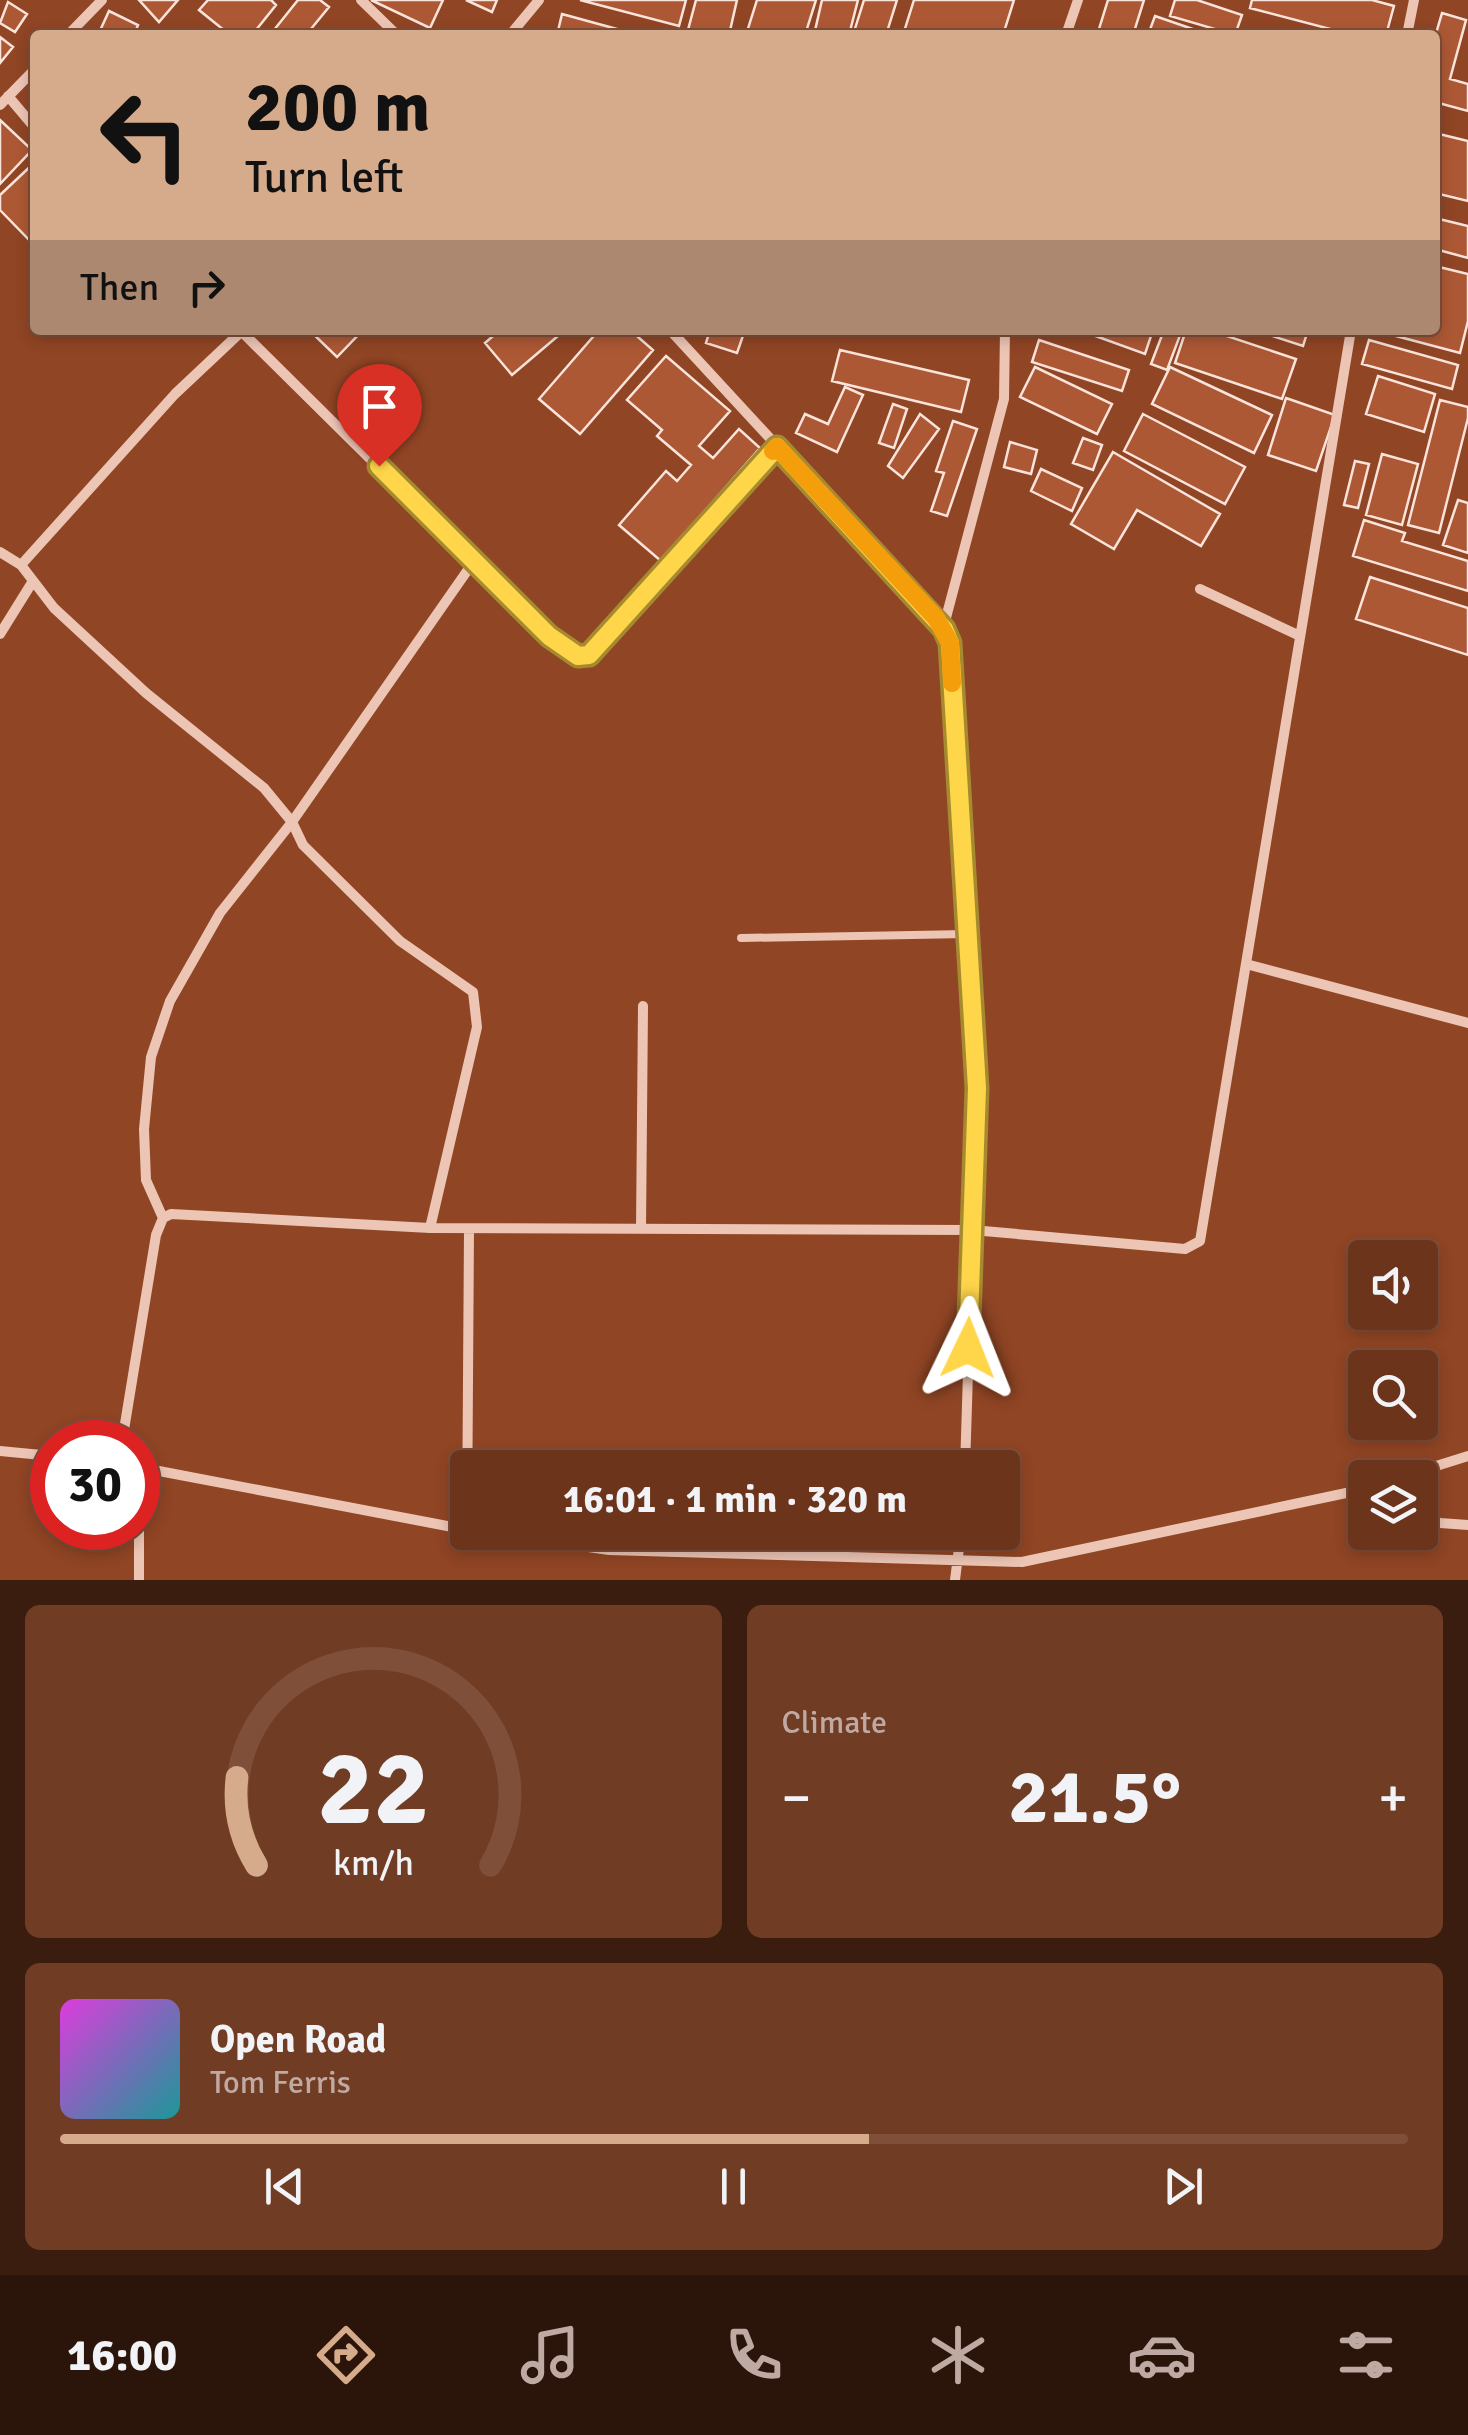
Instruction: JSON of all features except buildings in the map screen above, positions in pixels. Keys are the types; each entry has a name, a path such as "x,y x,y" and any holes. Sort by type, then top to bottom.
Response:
{"street":[{"path":"361,0 392,30"},
{"path":"514,30 539,0"},
{"path":"1068,30 1078,0"},
{"path":"1408,30 1414,0"},
{"path":"72,30 96,2"},
{"path":"30,73 4,100 30,123"},
{"path":"20,565 176,394 236,335"},
{"path":"246,335 569,652 589,655 777,447"},
{"path":"675,335 944,629 950,643 977,1088 966,1450"},
{"path":"944,629 1004,399 1004,335"},
{"path":"163,1218 200,1213 288,1222 430,1228 972,1230 1186,1250 1200,1241 1350,335"},
{"path":"0,552 20,565 54,608 146,694 264,788 292,822 303,846 386,928 473,992 478,1005 474,1042 430,1228"},
{"path":"126,1420 156,1235 163,1218 146,1180 144,1129 152,1057 164,1020 220,913 292,822 474,561"},
{"path":"0,634 33,581"},
{"path":"1200,589 1300,636"},
{"path":"1246,964 1468,1023"},
{"path":"641,1229 643,1006"},
{"path":"468,1450 469,1228"},
{"path":"0,1450 30,1453"},
{"path":"1438,1465 1468,1456"},
{"path":"160,1472 450,1527"},
{"path":"609,1550 1022,1562 1348,1493"},
{"path":"1438,1521 1468,1524"},
{"path":"139,1550 139,1580"},
{"path":"955,1580 959,1550"}],"lane":[{"path":"741,938 967,934"}],"slow traffic":[{"path":"773,451 777,447 936,618 950,643 952,683"}],"route":[{"path":"379,466 549,636 578,656 589,655 777,447 944,629 950,643 977,1088 968,1348"}]}
